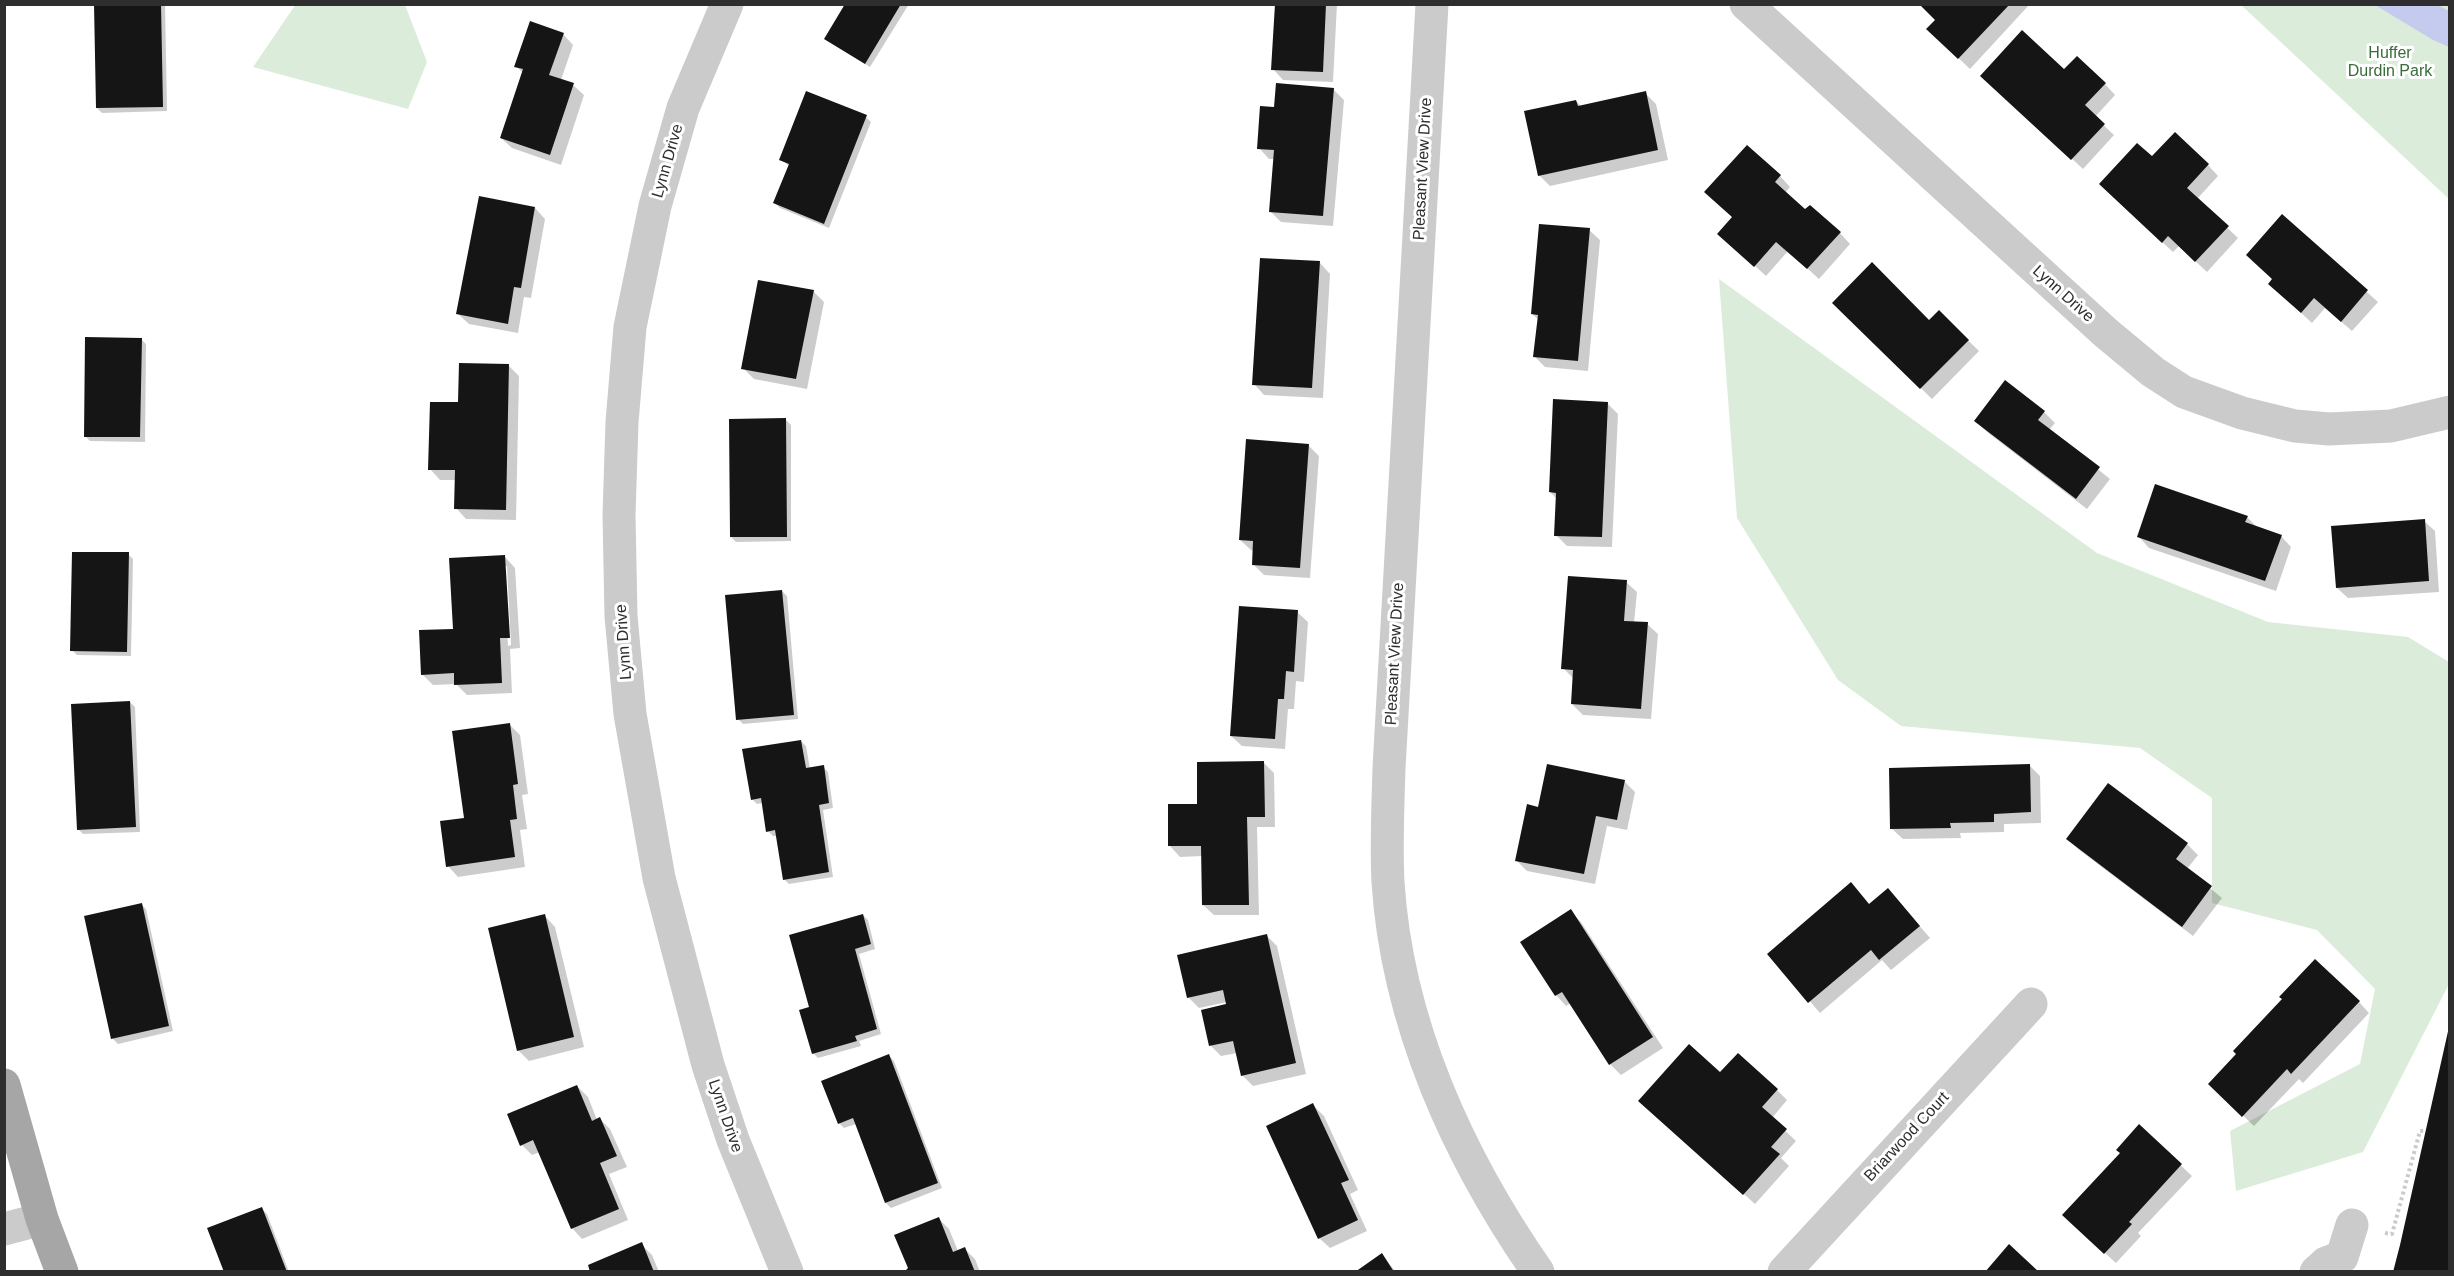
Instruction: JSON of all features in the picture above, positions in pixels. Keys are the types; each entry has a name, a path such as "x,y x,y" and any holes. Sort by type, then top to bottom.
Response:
{"main road":[{"path":"4,1085 42,1219 62,1272"}],"street":[{"name":"Lynn Drive","path":"727,4 683,108 656,206 630,327 622,422 620,484 621,616 630,714 659,878 708,1065 733,1140 787,1272"},
{"name":"Pleasant View Drive","path":"1432,4 1389,768 1388,884 1398,958 1413,1022 1431,1072 1474,1169 1538,1272"},
{"name":"Lynn Drive","path":"1746,4 2106,333 2153,372 2184,392 2242,413 2295,426 2329,429 2391,426 2450,412"},
{"name":"Briarwood Court","path":"1784,1272 2031,1004"},
{"path":"4,1229 42,1219"},
{"path":"2316,1272 2326,1263 2342,1257 2352,1225"}],"path":[{"path":"2395,1228 2420,1131 2425,1131"}],"green space":[{"path":"296,4 405,5 427,62 408,109 253,67"},
{"name":"Huffer Durdin Park","path":"2241,5 2449,5 2449,199"},
{"path":"1719,279 2097,553 2268,622 2408,637 2449,662 2449,984 2363,1152 2236,1191 2230,1131 2360,1064 2375,989 2317,930 2212,903 2212,798 2140,748 1901,726 1838,680 1737,518"}],"water":[{"path":"2375,5 2438,5 2449,11 2449,47 2433,40"}],"building":[{"path":"94,4 161,4 163,107 96,108"},
{"path":"845,4 901,4 865,64 824,39"},
{"path":"1275,4 1326,4 1323,72 1271,70"},
{"path":"1919,4 2010,4 1958,59 1926,29 1935,20"},
{"path":"530,21 564,33 549,75 574,83 550,155 500,138 523,69 514,67"},
{"path":"2022,30 2064,69 2077,56 2106,83 2085,105 2105,124 2071,160 1980,76"},
{"path":"1276,83 1334,88 1323,216 1269,212 1274,150 1257,149 1260,106 1274,107"},
{"path":"806,91 867,115 824,224 773,203 789,164 779,160"},
{"path":"1646,91 1658,150 1538,176 1524,111 1576,100 1578,106"},
{"path":"2175,132 2209,164 2187,188 2229,226 2195,262 2168,236 2162,243 2099,184 2137,143 2152,156"},
{"path":"1747,145 1781,175 1775,182 1805,209 1810,205 1841,232 1807,269 1776,242 1754,267 1717,234 1732,217 1704,192"},
{"path":"479,196 535,207 521,288 514,287 508,324 456,314"},
{"path":"2282,214 2368,290 2341,322 2314,298 2301,313 2268,284 2272,279 2246,255"},
{"path":"1539,224 1590,228 1578,361 1533,357 1538,315 1531,314"},
{"path":"1260,258 1320,261 1312,388 1252,385"},
{"path":"1872,262 1929,320 1939,310 1969,340 1920,389 1832,303"},
{"path":"758,280 814,290 796,379 741,369"},
{"path":"85,337 142,338 140,437 84,437"},
{"path":"459,363 509,364 506,510 454,509 455,470 428,470 430,402 458,402"},
{"path":"2005,380 2045,411 2038,420 2100,467 2076,499 1974,421"},
{"path":"1553,399 1608,402 1602,537 1554,536 1556,493 1549,492"},
{"path":"786,418 787,537 730,537 729,419"},
{"path":"1246,439 1309,444 1300,568 1252,565 1253,541 1239,540"},
{"path":"2155,484 2248,516 2245,522 2282,535 2265,581 2137,537"},
{"path":"2425,519 2429,581 2336,588 2331,526"},
{"path":"72,552 129,552 127,652 70,651"},
{"path":"505,555 510,638 500,638 502,683 454,685 454,673 421,675 419,630 453,629 449,558"},
{"path":"1568,576 1627,580 1624,621 1648,622 1641,709 1571,704 1573,670 1561,669"},
{"path":"782,590 794,715 736,720 725,595"},
{"path":"1239,606 1298,610 1294,672 1286,671 1284,699 1278,699 1275,739 1230,736"},
{"path":"130,701 136,827 77,830 71,704"},
{"path":"510,723 518,784 513,785 517,819 510,820 515,857 446,867 440,821 464,818 452,731"},
{"path":"801,740 806,768 824,765 829,803 819,805 829,872 783,880 775,830 766,832 761,798 751,800 742,749"},
{"path":"1264,761 1265,817 1247,817 1249,905 1202,905 1201,846 1168,846 1168,804 1197,804 1197,762"},
{"path":"1547,764 1625,780 1617,820 1596,816 1584,874 1515,861 1527,804 1538,807"},
{"path":"2030,764 2031,812 1994,814 1994,822 1950,823 1951,828 1890,829 1889,768"},
{"path":"2108,783 2188,843 2176,859 2212,886 2182,927 2066,839"},
{"path":"1851,882 1869,904 1888,888 1920,926 1879,960 1871,950 1808,1003 1767,954"},
{"path":"142,903 169,1026 111,1039 84,916"},
{"path":"1571,909 1653,1037 1609,1065 1562,992 1555,996 1520,942"},
{"path":"545,914 574,1037 517,1051 488,928"},
{"path":"863,914 871,944 855,949 877,1029 855,1036 857,1041 812,1054 799,1010 809,1007 789,935"},
{"path":"1267,934 1296,1063 1241,1076 1233,1041 1209,1046 1201,1010 1226,1004 1223,990 1187,998 1177,955"},
{"path":"2315,959 2360,1001 2291,1074 2287,1069 2242,1117 2208,1084 2236,1054 2233,1051 2282,999 2279,997"},
{"path":"2449,1027 2450,1272 2393,1272 2400,1245"},
{"path":"1689,1044 1720,1072 1738,1053 1778,1089 1762,1107 1787,1129 1771,1147 1780,1154 1743,1195 1638,1101"},
{"path":"889,1054 938,1183 885,1203 853,1118 838,1124 821,1081"},
{"path":"577,1085 592,1121 600,1117 617,1156 600,1163 619,1209 571,1229 533,1140 520,1146 507,1114"},
{"path":"1313,1103 1349,1180 1341,1183 1358,1220 1318,1239 1266,1126"},
{"path":"2139,1124 2182,1164 2129,1222 2132,1224 2104,1254 2062,1215 2120,1153 2116,1150"},
{"path":"262,1207 287,1272 224,1272 207,1228"},
{"path":"939,1217 953,1252 965,1247 975,1272 904,1272 908,1268 894,1235"},
{"path":"642,1242 654,1272 590,1272 588,1265"},
{"path":"2009,1244 2039,1272 1985,1272"},
{"path":"1382,1253 1394,1272 1355,1272"}]}
